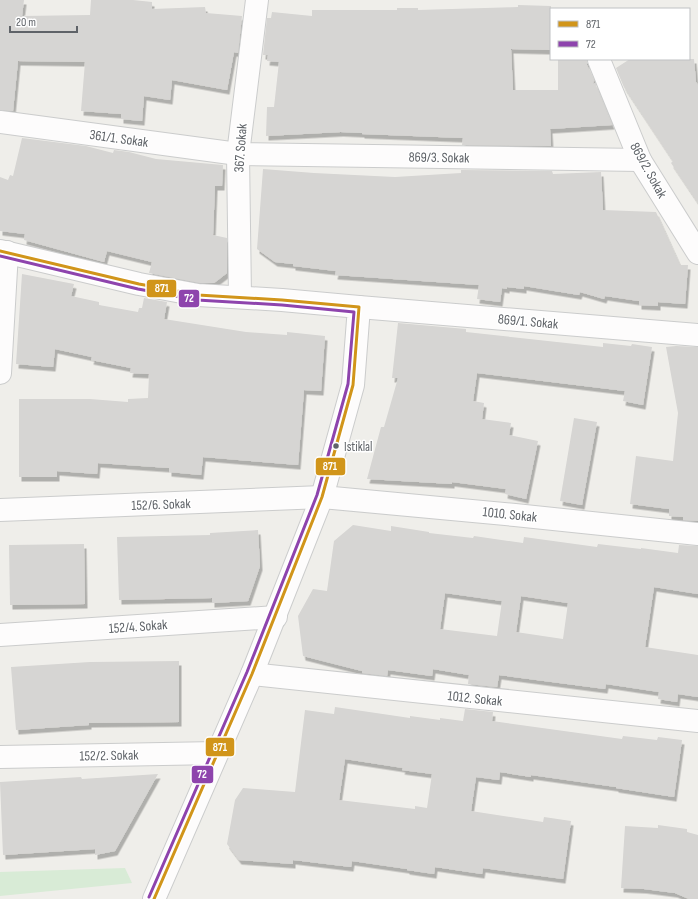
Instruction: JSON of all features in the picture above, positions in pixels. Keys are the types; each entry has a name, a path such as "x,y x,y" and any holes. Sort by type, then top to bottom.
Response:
{"street":[{"name":"367. Sokak","path":"240,297 238,154 257,0"},
{"name":"869/2. Sokak","path":"600,60 640,160 698,253"},
{"name":"361/1. Sokak","path":"0,122 238,154"},
{"name":"869/3. Sokak","path":"238,154 640,160"},
{"name":"869/1. Sokak","path":"3,252 139,284 198,295 282,300 698,335"},
{"path":"0,374 3,252"},
{"path":"154,899 276,617 322,497 354,385 359,307"},
{"name":"152/6. Sokak","path":"0,510 322,497"},
{"name":"1010. Sokak","path":"322,497 698,534"},
{"name":"152/4. Sokak","path":"0,635 276,617"},
{"name":"1012. Sokak","path":"252,674 698,721"},
{"name":"152/2. Sokak","path":"0,757 218,753"}],"green space":[{"path":"125,868 132,883 0,896 0,872"}],"building":[{"path":"0,0 24,0 22,16 90,15 91,0 133,0 152,2 152,9 205,7 206,13 242,16 238,53 234,52 227,90 172,80 170,100 144,96 142,121 121,119 121,114 81,111 85,62 18,61 13,111 0,110"},
{"path":"518,5 551,6 550,50 511,49 513,90 558,90 558,60 587,60 587,65 594,80 593,84 595,83 612,125 550,129 551,146 462,145 463,138 341,132 266,136 267,107 274,107 279,62 267,61 268,55 263,55 267,18 271,18 272,12 312,16 312,10 397,10 397,8 418,8 418,10 518,7"},
{"path":"694,59 696,82 698,85 698,203 671,163 673,161 624,87 616,68 628,60"},
{"path":"22,138 86,146 113,153 114,150 129,152 156,159 223,165 222,186 215,186 213,235 227,238 227,273 214,283 200,283 149,273 152,262 107,251 104,262 24,240 25,234 0,231 0,177 8,180 10,175 13,176"},
{"path":"263,169 395,177 461,173 461,170 552,171 553,174 601,172 603,210 656,212 680,265 688,265 685,304 658,302 658,306 639,305 639,301 605,296 604,299 580,292 579,295 524,286 524,289 507,287 507,289 502,288 500,302 477,299 479,285 335,275 336,271 293,266 293,264 275,262 257,249"},
{"path":"22,274 74,284 71,296 99,302 99,305 138,312 139,308 142,308 144,298 167,302 164,319 246,332 287,335 287,332 325,336 321,391 304,390 298,465 203,457 201,475 169,472 169,468 98,463 97,474 57,471 57,477 19,477 19,399 90,399 128,402 128,399 148,398 149,374 130,373 131,368 91,360 92,357 55,349 53,367 16,364"},
{"path":"398,323 466,329 466,332 603,347 603,343 631,346 632,344 652,347 643,405 623,401 625,391 477,373 473,401 484,403 482,419 511,423 509,435 538,441 526,499 505,494 506,489 452,482 452,484 367,479 381,427 384,427 398,378 392,378"},
{"path":"666,347 698,347 698,521 683,520 683,517 669,516 669,509 630,504 636,456 673,461 678,413"},
{"path":"574,418 597,422 582,505 560,501"},
{"path":"353,525 391,531 391,526 429,533 473,538 474,536 523,543 524,537 597,547 598,544 678,553 679,545 698,546 698,594 654,587 645,647 698,655 698,697 678,694 677,702 658,699 659,692 606,684 605,689 499,675 497,687 468,684 469,675 433,669 432,676 388,670 387,676 362,673 362,671 303,656 298,616 313,589 327,591 334,541","holes":["445,593 502,601 497,636 440,629","521,596 568,603 563,639 516,632"]},
{"path":"258,530 260,566 248,601 212,603 212,598 119,600 117,537 210,535 210,533"},
{"path":"84,544 85,604 10,605 9,545"},
{"path":"179,661 179,722 89,723 89,725 16,730 11,667 90,662"},
{"path":"335,707 410,718 410,716 463,721 465,709 493,712 492,721 622,739 623,736 657,740 658,737 682,740 674,797 531,775 531,777 500,772 499,780 476,777 471,811 543,822 544,817 571,821 563,879 483,868 482,874 435,867 434,874 352,861 351,867 293,860 293,864 239,860 227,844 235,800 243,788 295,792 305,710 334,714","holes":["345,759 403,768 402,770 432,774 427,808 415,806 415,809 339,800"]},
{"path":"158,774 115,851 95,855 95,849 3,855 0,782"},
{"path":"658,825 687,829 687,832 698,835 698,899 689,899 675,893 621,888 625,826 658,828"}],"transit line":[{"name":"871","path":"0,251 139,284 198,295 282,300 359,307 353,385 322,497 252,674 154,899"},
{"name":"72","path":"0,256 138,289 197,300 282,305 354,312 348,384 317,495 247,672 149,897"}],"place":[{"name":"Istiklal","path":"336,446"}]}
